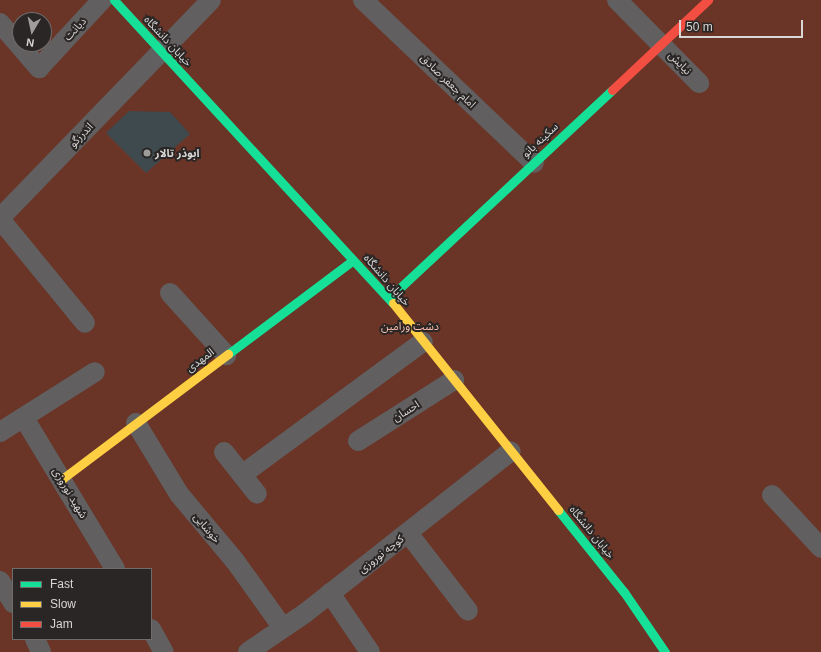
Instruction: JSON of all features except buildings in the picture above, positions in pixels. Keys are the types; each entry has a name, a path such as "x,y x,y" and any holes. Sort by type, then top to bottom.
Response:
{"main road":[{"name":"خیابان دانشگاه","path":"114,0 388,298 624,592 665,652"},
{"name":"سکینه بانو","path":"388,298 708,0"},
{"name":"المهدی","path":"62,479 353,260"}],"street":[{"name":"دیانت","path":"0,23 39,68 102,0"},
{"name":"اندرزگو","path":"0,219 211,0"},
{"name":"امام جعفر صادق","path":"363,0 534,163"},
{"name":"نیایش","path":"616,0 661,43 699,83"},
{"path":"0,219 85,323"},
{"path":"170,293 226,355"},
{"path":"242,474 423,342"},
{"path":"0,432 95,372"},
{"name":"احسان","path":"358,441 454,380"},
{"name":"شهید نوروزی","path":"24,418 114,568"},
{"name":"خوشایی","path":"136,423 179,494 235,561 283,628"},
{"name":"کوچه نوروزی","path":"248,652 330,593 511,451"},
{"path":"224,452 257,494"},
{"path":"772,495 821,548"},
{"path":"408,533 468,611"},
{"path":"0,581 12,601"},
{"path":"330,593 370,652"},
{"path":"152,631 164,652"},
{"path":"35,640 41,652"}],"green space":[{"name":"دشت ورامین","path":"0,0 821,0 821,652 0,652"}],"traffic: fast":[{"path":"114,0 393,303"},
{"path":"389,298 612,90"},
{"path":"228,354 353,260"},
{"path":"558,510 624,592 665,652"}],"traffic: slow":[{"path":"393,303 558,510"},
{"path":"62,479 228,354"}],"traffic: jam":[{"path":"612,90 708,0"}],"place":[{"name":"ابوذر تالار","path":"147,153"}]}
